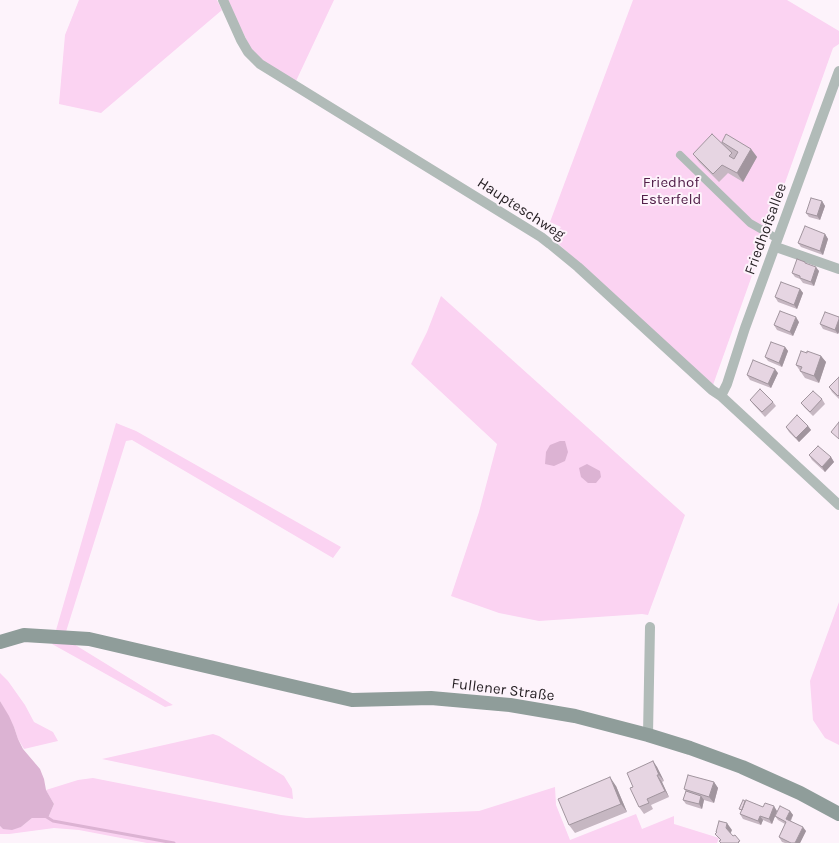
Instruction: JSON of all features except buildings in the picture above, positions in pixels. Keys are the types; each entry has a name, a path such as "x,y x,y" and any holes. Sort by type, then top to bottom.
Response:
{"main road":[{"name":"Fullener Straße","path":"0,642 24,635 88,638 352,700 432,698 510,705 575,716 690,748 800,793 839,814"}],"street":[{"name":"Haupteschweg","path":"223,0 241,40 248,52 260,64 541,238 578,267 839,505"},
{"name":"Friedhofsallee","path":"721,396 727,384 745,328 839,71"},
{"path":"680,155 750,223 777,243 839,269"},
{"path":"648,735 650,627"}],"green space":[{"path":"79,0 217,0 222,10 101,113 59,104 65,35"},
{"path":"227,0 334,0 296,81 263,61 251,49"},
{"name":"Friedhof Esterfeld","path":"633,0 787,0 839,31 839,44 833,48 713,385 552,238 561,227 550,222"},
{"path":"441,296 685,515 648,615 539,621 499,613 451,596 479,512 497,444 411,364 427,332"},
{"path":"116,423 136,431 341,547 333,558 132,440 126,441 64,638 173,705 165,707 52,644"},
{"path":"839,602 839,745 825,738 813,720 810,681"},
{"path":"0,673 25,705 34,722 53,732 58,741 24,749 0,701"},
{"path":"213,734 284,776 292,789 293,799 102,759"},
{"path":"93,778 281,815 306,818 479,811 555,787 556,805 570,840 636,814 642,829 674,816 674,824 719,838 717,843 147,843 79,830 54,828 0,834 0,826 3,829 21,827 32,818 48,818 54,804 46,790 78,780"}],"shaded area":[{"path":"565,441 568,452 565,461 554,466 545,464 546,452 550,445"},
{"path":"587,464 600,471 601,477 596,483 588,483 581,477 579,468"},
{"path":"0,701 9,716 23,749 40,769 46,790 54,804 48,818 32,818 21,827 12,830 3,829 0,826"}],"waterway":[{"path":"45,816 53,821 174,843"}]}
